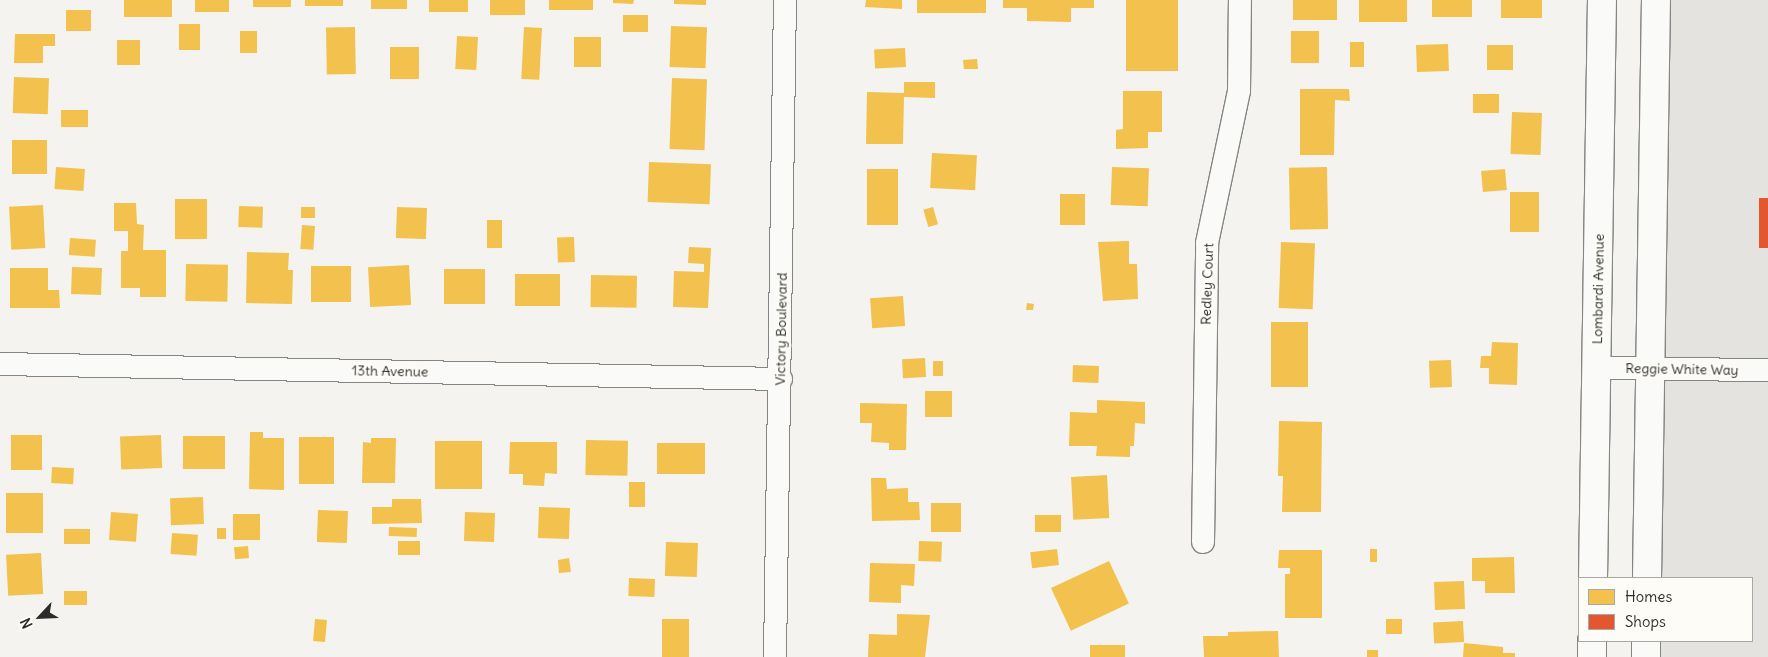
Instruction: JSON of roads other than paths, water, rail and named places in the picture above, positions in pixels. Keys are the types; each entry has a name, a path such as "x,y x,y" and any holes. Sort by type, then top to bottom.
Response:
{"main road":[{"name":"Lombardi Avenue","path":"1593,577 1602,0"},
{"path":"1647,577 1656,0"},
{"path":"1592,642 1592,657"},
{"path":"1646,642 1646,657"}],"street":[{"name":"Victory Boulevard","path":"775,657 781,379 785,0"},
{"name":"Redley Court","path":"1203,542 1207,243 1239,91 1240,0"},
{"name":"13th Avenue","path":"0,364 781,379"},
{"name":"Reggie White Way","path":"1596,368 1768,370"}]}
